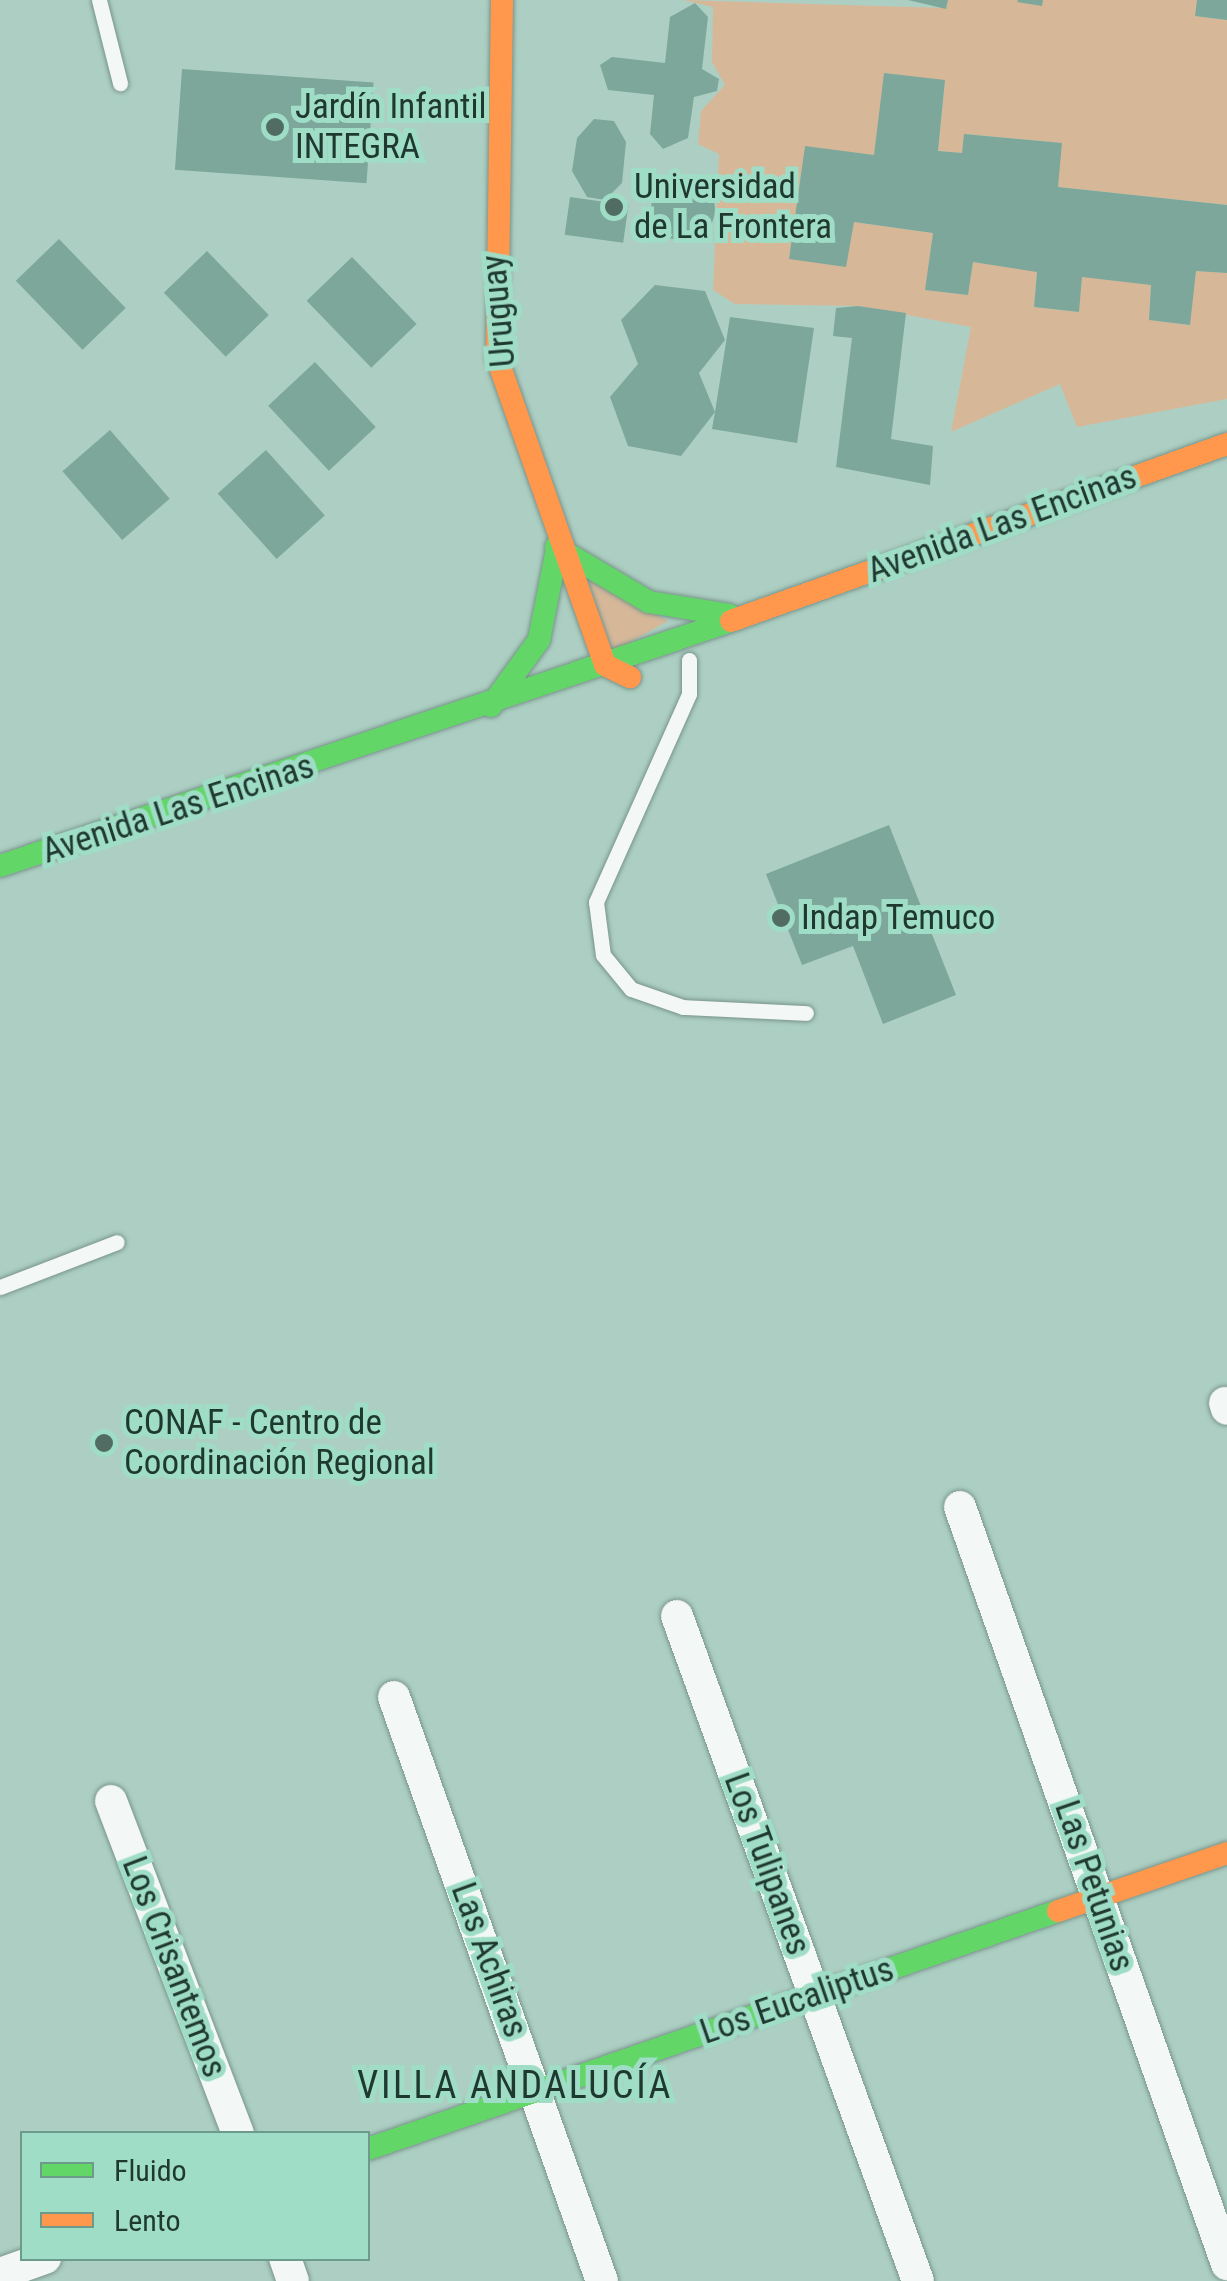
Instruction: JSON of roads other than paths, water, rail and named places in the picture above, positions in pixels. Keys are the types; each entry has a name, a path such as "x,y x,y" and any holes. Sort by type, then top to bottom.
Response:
{"main road":[{"name":"Uruguay","path":"502,0 495,334 556,546 605,665"},
{"name":"Avenida Las Encinas","path":"0,866 488,708 1227,444"},
{"path":"488,708 540,640 556,546 649,602 746,614"},
{"name":"Avenida Las Encinas","path":"605,665 600,687 576,702 689,660 777,604"},
{"path":"605,665 645,676"},
{"path":"484,735 518,723"},
{"name":"Avenida Las Encinas","path":"355,752 436,750"},
{"name":"Los Eucaliptus","path":"370,2148 1227,1852"}],"street":[{"name":"Las Petunias","path":"960,1508 1227,2264"},
{"name":"Los Tulipanes","path":"676,1616 918,2281"},
{"name":"Las Achiras","path":"394,1696 602,2281"},
{"name":"Los Crisantemos","path":"111,1801 237,2131"},
{"path":"0,2274 37,2261"}],"lane":[{"path":"100,0 120,83"},
{"path":"689,660 689,694 596,902 603,955 631,989 683,1007 806,1013"},
{"path":"0,1287 117,1242"}],"place":[{"name":"Jardín Infantil INTEGRA","path":"275,127"},
{"name":"Universidad de La Frontera","path":"614,207"},
{"name":"Indap Temuco","path":"781,918"},
{"name":"CONAF - Centro de Coordinación Regional","path":"104,1443"}],"district":[{"name":"VILLA ANDALUCÍA","path":"515,2086"}]}
